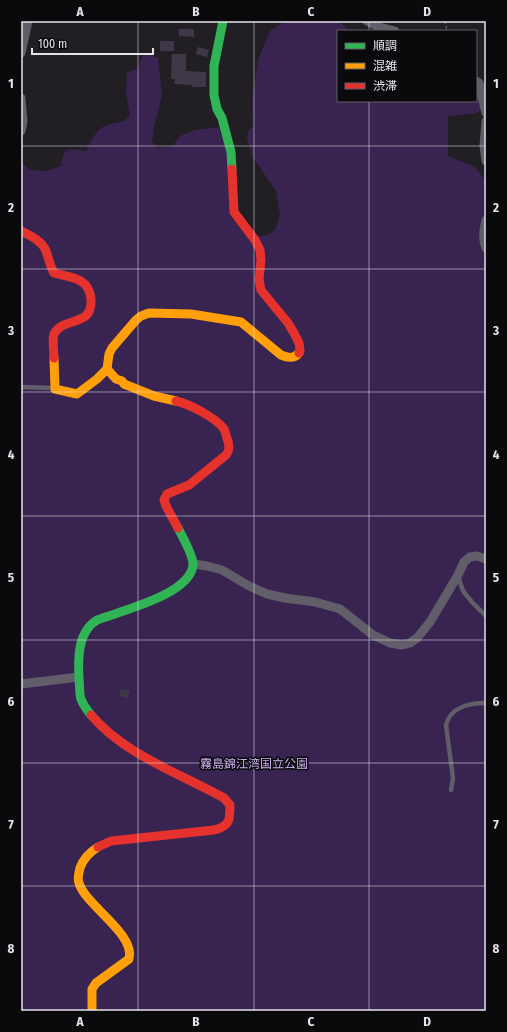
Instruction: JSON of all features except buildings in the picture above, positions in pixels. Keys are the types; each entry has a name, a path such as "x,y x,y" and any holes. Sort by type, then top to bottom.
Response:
{"street":[{"path":"21,53 28,21"},
{"path":"21,231 34,238 42,246 47,253 50,266 54,273 83,281 89,290 91,306 88,315 83,319 61,326 53,335 55,388 77,394 97,379 107,369 109,354 112,348 136,320 149,313 191,314 241,322 281,355 286,357 295,357 300,351 299,344 292,329 261,289 260,252 258,244 234,212 230,152 225,128 217,109 214,95 214,66 223,21"},
{"path":"367,21 378,27 391,30"},
{"path":"477,82 479,83 486,112"},
{"path":"21,98 23,122 21,131"},
{"path":"486,121 484,146 486,161"},
{"path":"486,220 484,244 486,248"},
{"path":"92,1011 92,989 96,983 128,959 131,954 129,948 112,922 80,886 78,876 85,859 99,845 111,841 224,828 228,822 230,811 230,804 224,798 142,756 120,743 90,715 82,702 79,692 78,662 82,643 88,626 97,620 166,594 184,581 191,572 194,564 191,554 173,521 164,500 167,494 189,485 226,456 229,451 229,445 224,429 210,416 184,403 154,396 124,384 122,381 116,379 107,369"},
{"path":"194,564 222,570 249,586 267,594 315,602 340,610 373,635 390,643 402,645 410,643 417,638 430,622 464,562 470,557 477,556 486,559"},
{"path":"21,684 79,677"}],"lane":[{"path":"21,387 55,388"},
{"path":"458,575 463,591 486,616"},
{"path":"451,790 453,778 446,725 447,719 451,713 459,709 476,703 486,703"}],"green space":[{"name":"霧島錦江湾国立公園","path":"285,21 334,21 340,22 349,30 337,30 337,102 477,102 477,90 483,109 477,113 448,117 448,156 475,167 485,180 486,203 481,229 482,246 486,253 486,1011 21,1011 21,161 30,170 47,171 61,166 64,152 71,149 86,151 99,130 109,125 121,122 127,118 130,115 126,92 127,73 138,68 142,57 148,54 158,58 162,94 152,141 157,148 172,147 180,136 195,130 222,127 227,150 230,204 250,238 267,235 275,230 280,215 276,191 252,156 247,138 248,132 253,126 252,101 258,60 270,31"}],"traffic: fast":[{"path":"223,21 214,66 214,95 231,152 232,169"},
{"path":"91,715 81,699 80,692 79,655 82,639 90,625 97,620 137,607 167,593 180,585 189,576 193,561 178,528"}],"traffic: slow":[{"path":"54,358 55,389 77,394 97,379 107,369 109,354 112,348 136,320 149,313 191,314 241,322 281,355 291,357 299,353"},
{"path":"107,369 116,379 122,381 124,384 154,396 176,401"},
{"path":"92,1011 92,989 96,983 129,959 129,949 125,940 118,930 90,901 83,892 78,881 80,868 83,862 90,853 98,847"}],"traffic: jam":[{"path":"232,169 234,212 255,240 260,250 261,260 259,280 261,290 288,323 299,343 299,353"},
{"path":"21,231 42,244 54,273 83,282 90,292 90,308 87,314 77,321 64,325 54,334 54,358"},
{"path":"176,401 202,412 220,424 225,430 229,446 226,455 189,485 167,494 164,500 178,528"},
{"path":"91,715 105,729 136,752 224,798 230,805 228,822 223,827 214,830 111,841 98,847"}]}
